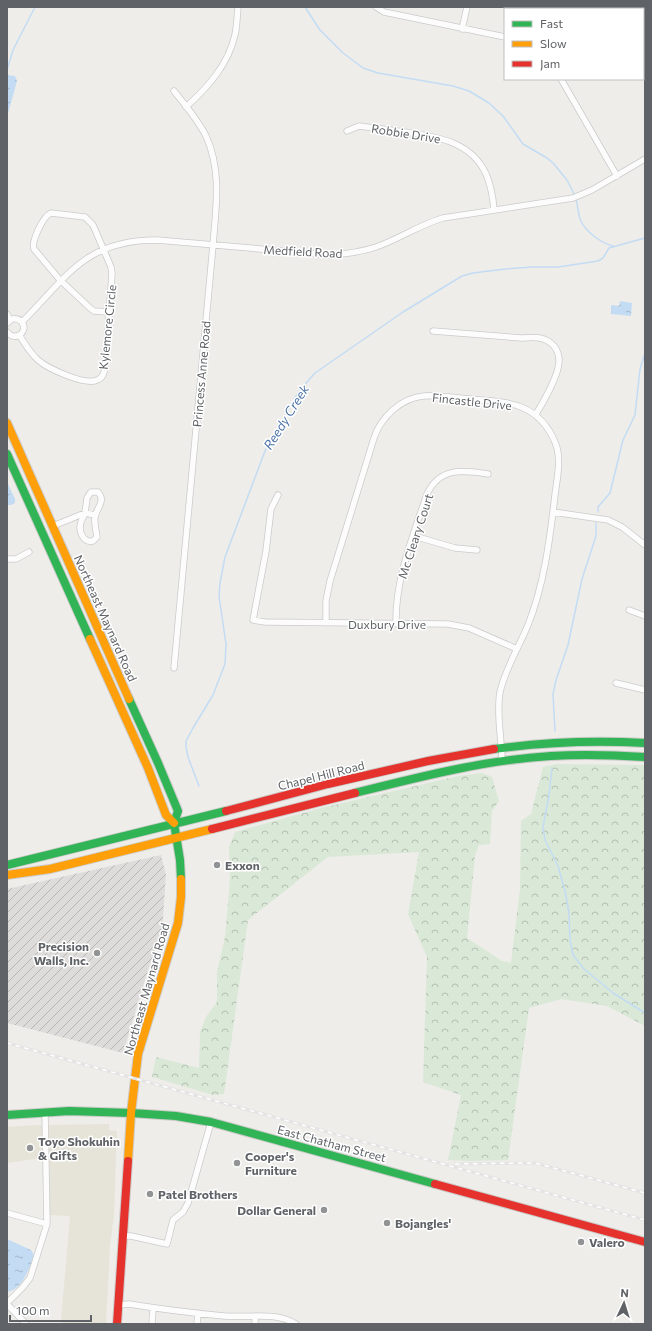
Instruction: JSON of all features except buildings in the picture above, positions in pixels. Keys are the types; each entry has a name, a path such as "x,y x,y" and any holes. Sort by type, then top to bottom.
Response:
{"main road":[{"name":"Northeast Maynard Road","path":"7,423 86,605 167,783 178,811 174,824 180,860 181,897 178,923 138,1054 130,1113 117,1324"},
{"name":"Northeast Maynard Road","path":"7,454 148,768 166,815 174,824"},
{"name":"Chapel Hill Road","path":"7,865 209,816 326,785 458,754 548,742 589,740 645,743"},
{"path":"7,875 50,869 425,776 502,762 556,756 583,755 645,757"},
{"name":"East Chatham Street","path":"7,1115 45,1112 112,1111 159,1114 210,1122 645,1242"}],"street":[{"path":"186,107 211,82 225,60 235,34 238,7"},
{"path":"376,7 384,12 504,37"},
{"path":"462,28 467,7"},
{"path":"562,80 617,176"},
{"name":"Princess Anne Road","path":"174,91 206,137 215,166 217,186 213,245 174,668"},
{"name":"Robbie Drive","path":"347,131 359,126 433,136 454,143 466,150 482,168 489,182 494,210"},
{"name":"Medfield Road","path":"19,335 24,328 22,322 60,280 84,259 103,249 124,242 157,240 330,255 346,254 376,247 426,224 443,218 573,198 592,190 645,159"},
{"name":"Kylemore Circle","path":"19,335 32,355 50,369 89,382 94,382 100,379 104,373 112,274 111,267 91,222 85,217 51,213 47,214 35,237 33,247 60,280"},
{"path":"60,280 94,311 109,312"},
{"path":"8,319 15,318 22,322"},
{"path":"433,331 522,338 534,336 549,342 558,354 559,367 536,414"},
{"path":"7,333 14,336 19,335"},
{"name":"Fincastle Drive","path":"326,623 326,601 330,581 374,438 384,419 393,410 404,402 416,398 432,396 500,402 521,406 536,414 545,423 556,444 558,465 553,512 537,598 528,625 506,674 500,692 499,712 502,762"},
{"name":"Mc Cleary Court","path":"396,624 398,589 427,494 431,486 448,473 456,471 473,471 488,474"},
{"path":"91,492 98,492 102,498 102,502 95,514 97,537 93,541 89,542 84,540 82,537 80,524 85,513 87,498 91,492"},
{"name":"Duxbury Drive","path":"278,495 271,509 266,551 253,620 265,622 448,624 457,625 479,632 517,649"},
{"path":"553,512 608,520 622,527 645,545"},
{"path":"53,526 85,513 95,514"},
{"path":"414,536 455,548 477,550"},
{"path":"7,560 30,552"},
{"path":"629,610 645,616"},
{"path":"616,683 645,690"},
{"path":"26,1324 7,1304 30,1278 47,1224 45,1112"},
{"path":"122,1236 131,1236 167,1244 173,1220 183,1212 188,1203 210,1122"},
{"path":"7,1213 47,1224"},
{"path":"118,1305 129,1304 198,1314 279,1317 296,1324"},
{"path":"152,1324 153,1308"},
{"path":"197,1324 198,1314"},
{"path":"255,1316 255,1324"}],"shaded area":[{"path":"161,855 166,875 162,932 148,970 123,1053 7,1023 7,889"},
{"path":"109,1124 109,1130 117,1131 114,1215 110,1246 106,1324 62,1324 61,1320 70,1216 50,1215 49,1157 7,1163 7,1127"}],"green space":[{"path":"557,764 645,765 645,1026 607,1006 561,999 529,1008 508,1160 448,1160 461,1095 423,1082 427,957 408,914 419,852 328,857 248,920 224,1094 213,1095 152,1077 156,1057 199,1068 200,1032 206,1017 217,1002 217,972 225,937 230,879 229,847 235,832 321,808 458,776 482,773 492,777 499,801 492,811 490,844 479,845 475,856 467,938 502,961 511,963 520,889 521,821 531,814 543,767"}],"water":[{"path":"7,75 15,76 17,81 7,117"},
{"path":"620,301 632,303 631,316 611,314 611,305 619,306"},
{"path":"7,482 15,499 15,503 11,505 7,505"},
{"path":"7,1239 31,1250 34,1255 25,1278 17,1287 7,1292"}],"waterway":[{"path":"7,70 13,50 35,7"},
{"path":"305,7 320,30 343,53 363,68 378,73 453,86 469,91 489,103 503,116 523,144 553,163 567,180 575,196"},
{"path":"576,199 580,219 586,229 599,240 613,246"},
{"name":"Reedy Creek","path":"199,786 188,757 186,741 213,695 225,664 226,644 219,596 225,557 265,451 296,396 307,382 315,373 403,312 462,276 505,269 558,267 598,261 603,258 609,248 645,238"},
{"path":"598,512 598,507 610,493 623,440 635,415 640,369 645,353"},
{"path":"555,731 553,694 556,680 568,645 582,579 596,536 596,523"},
{"path":"552,768 543,827 545,840 558,866 565,891 569,913 570,940 573,955 584,969 613,993 645,1013"}],"railway":[{"path":"7,1043 645,1220"},
{"path":"455,1164 535,1163 645,1193"}],"traffic: fast":[{"path":"7,454 90,639"},
{"path":"129,699 178,811 174,823 180,860 181,879"},
{"path":"494,749 570,742 645,743"},
{"path":"355,793 452,770 526,758 586,755 645,757"},
{"path":"7,865 226,811"},
{"path":"7,1115 69,1111 131,1113"},
{"path":"131,1113 176,1116 211,1122 435,1184"}],"traffic: slow":[{"path":"7,423 129,699"},
{"path":"90,639 148,768 166,815 174,823"},
{"path":"7,875 50,869 212,829"},
{"path":"128,1161 131,1113 138,1054 178,923 181,897 181,879"}],"traffic: jam":[{"path":"226,811 328,784 428,761 494,749"},
{"path":"212,829 355,793"},
{"path":"117,1324 128,1161"},
{"path":"435,1184 645,1242"}],"place":[{"name":"Exxon","path":"217,865"},
{"name":"Precision Walls, Inc.","path":"97,953"},
{"name":"Toyo Shokuhin & Gifts","path":"30,1148"},
{"name":"Cooper's Furniture","path":"237,1163"},
{"name":"Patel Brothers","path":"150,1194"},
{"name":"Dollar General","path":"324,1210"},
{"name":"Bojangles'","path":"387,1223"},
{"name":"Valero","path":"581,1242"}]}
